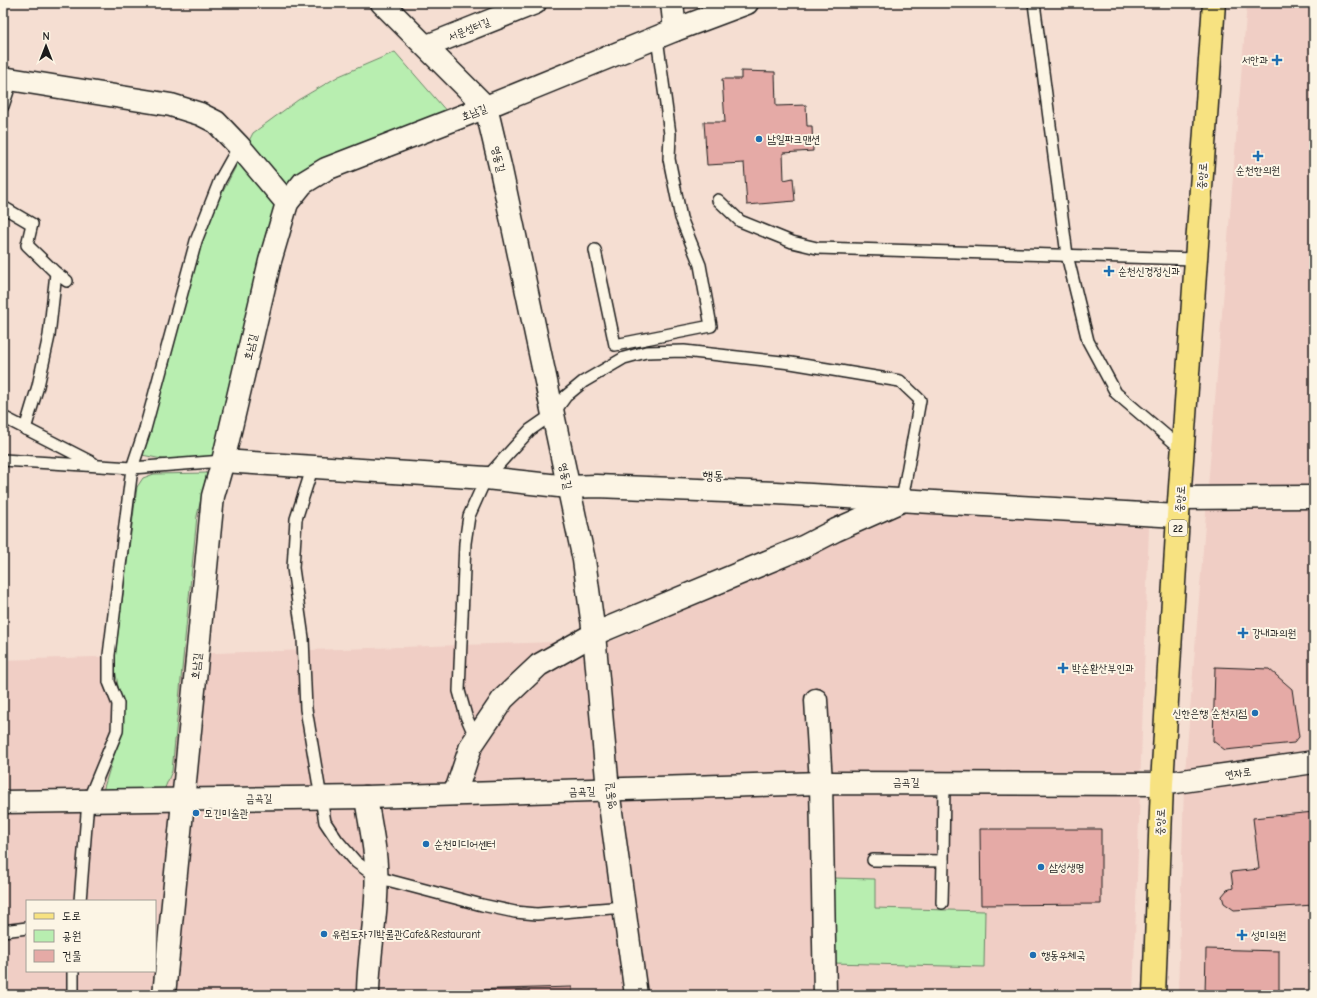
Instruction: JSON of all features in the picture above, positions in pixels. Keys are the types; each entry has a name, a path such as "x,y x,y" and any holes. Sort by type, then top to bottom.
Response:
{"main road":[{"name":"중앙로","path":"1154,995 1162,784 1179,507 1214,3"}],"street":[{"path":"382,3 427,46 486,107"},
{"name":"서문성터길","path":"427,46 535,3"},
{"path":"666,34 672,3"},
{"name":"호남길","path":"164,995 182,799 213,496 223,460 270,261 287,203 303,183 326,169 747,3"},
{"path":"8,79 171,105 200,114 216,122 240,146 287,203"},
{"name":"영동길","path":"486,107 501,170 584,560 594,634 608,790 636,995"},
{"path":"223,460 486,478 568,488 596,486 776,493 902,500 1179,507 1314,497"},
{"path":"455,794 471,746 504,699 539,665 594,634 803,547 836,530 902,500"},
{"path":"816,700 821,783 825,995"},
{"name":"연자로","path":"1162,784 1314,762"},
{"name":"금곡길","path":"3,802 455,794 821,783 944,782 1162,784"},
{"path":"366,796 376,867 375,922 369,970 368,995"}],"lane":[{"path":"1034,3 1067,255 1088,341 1116,393 1183,450"},
{"path":"595,250 616,345 711,326 700,265 681,218 669,159 670,134 666,34"},
{"path":"3,106 8,79"},
{"path":"80,900 88,801 116,731 118,704 109,682 109,655 132,468 145,429 196,241 220,180 240,146"},
{"path":"718,200 740,221 792,242 817,248 1196,259"},
{"path":"3,208 32,224 27,245 56,273 67,281"},
{"path":"25,429 38,386 49,336 56,273"},
{"path":"476,739 466,716 459,691 467,524 486,478 530,430 553,414 566,396 583,382 624,358 646,352 684,351 791,363 900,381 920,400 902,500"},
{"path":"3,418 99,466"},
{"path":"3,460 132,468 223,460"},
{"path":"313,466 296,519 293,568 303,638 306,709 325,822 337,840 356,862 376,877 515,912 537,914 562,913 624,907"},
{"path":"942,903 944,782"},
{"path":"873,860 943,861"},
{"path":"3,931 26,928"},
{"path":"73,972 73,995"}],"shaded area":[{"path":"1247,3 1314,3 1314,995 1178,995 1184,785"},
{"path":"908,512 1149,527 1133,995 3,995 3,660 615,640"}],"green space":[{"path":"395,52 448,113 276,206 213,454 206,463 192,465 142,455 200,242 215,207 253,133 298,100 339,76"},
{"path":"207,473 197,516 172,771 164,790 102,794 121,732 123,715 114,663 137,487 143,478 154,474"},
{"path":"834,878 875,879 875,908 985,911 984,967 832,963"}],"building":[{"name":"남일파크맨션","path":"741,71 775,72 776,106 806,105 807,126 812,126 813,151 783,153 784,180 793,178 795,201 747,205 744,163 707,165 704,122 725,122 722,79 741,79"},
{"name":"신한은행 순천지점","path":"1215,667 1269,669 1292,689 1299,737 1294,743 1225,750 1213,741"},
{"path":"1314,812 1314,905 1234,910 1224,903 1222,896 1227,890 1233,888 1231,872 1259,869 1253,818"},
{"name":"삼성생명","path":"980,829 1101,829 1101,904 981,905"},
{"path":"1206,949 1279,951 1279,995 1205,995"},
{"path":"572,987 572,995 466,995 466,990"}],"place":[{"name":"서안과","path":"1277,60"},
{"name":"남일파크맨션","path":"759,139"},
{"name":"순천한의원","path":"1258,156"},
{"name":"순천신경정신과","path":"1109,271"},
{"name":"강내과의원","path":"1243,633"},
{"name":"박순환산부인과","path":"1063,668"},
{"name":"신한은행 순천지점","path":"1255,713"},
{"name":"모긴미술관","path":"196,813"},
{"name":"순천미디어센터","path":"426,844"},
{"name":"삼성생명","path":"1041,867"},
{"name":"유럽도자기박물관Cafe&Restaurant","path":"324,934"},
{"name":"성미의원","path":"1242,935"},
{"name":"행동우체국","path":"1033,955"}],"district":[{"name":"행동","path":"713,475"}]}
